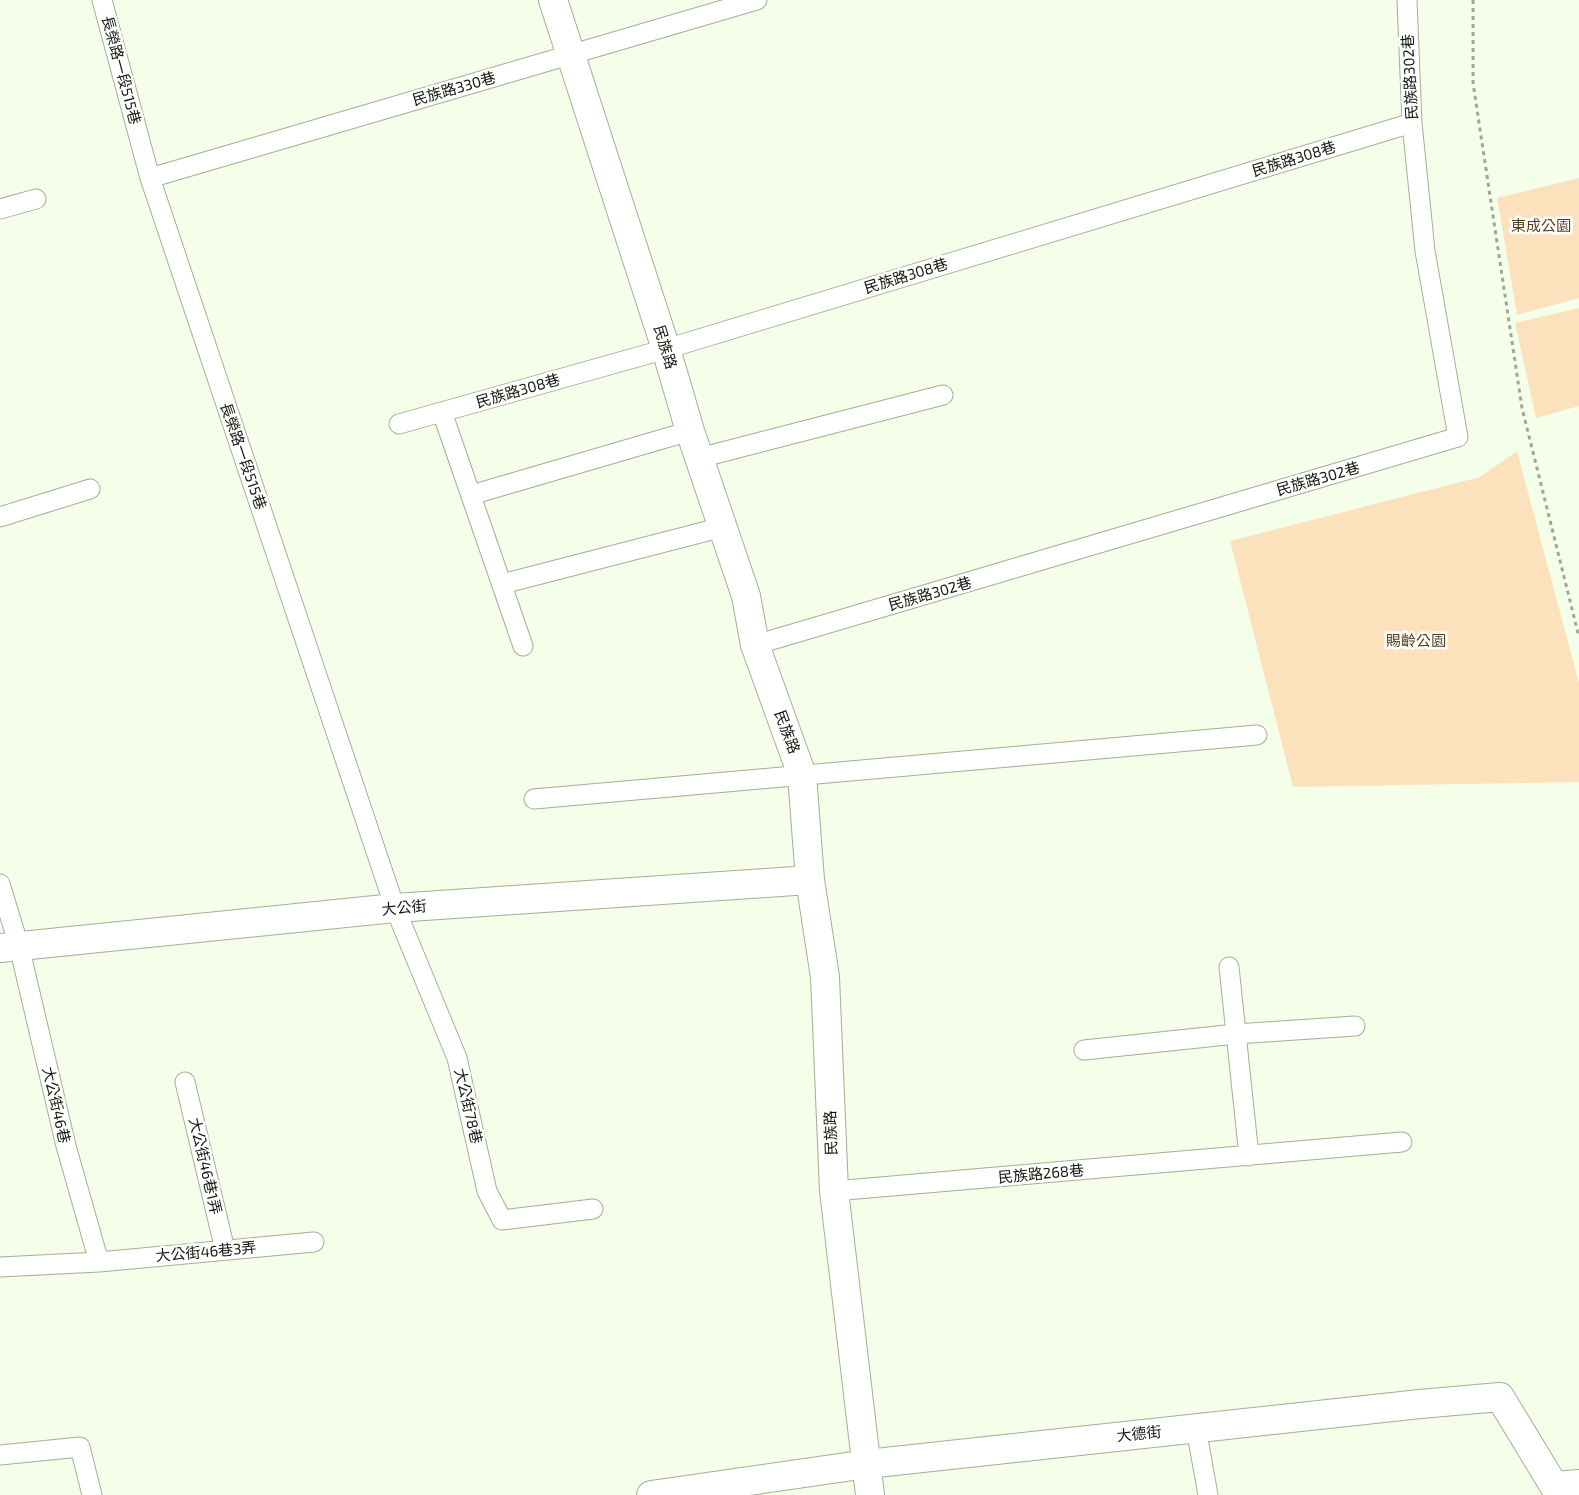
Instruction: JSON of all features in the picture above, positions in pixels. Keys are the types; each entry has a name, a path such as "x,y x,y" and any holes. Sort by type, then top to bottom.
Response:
{"street":[{"name":"民族路","path":"553,0 666,349 690,432 746,596 755,645 802,775 810,880 825,977 834,1192 870,1495"},
{"name":"大公街","path":"10,947 395,908 810,880"},
{"name":"大德街","path":"651,1495 867,1464 1500,1397 1554,1486 1579,1484"}],"lane":[{"name":"長榮路一段515巷","path":"102,0 150,178 395,908"},
{"name":"民族路330巷","path":"150,178 758,0"},
{"name":"民族路302巷","path":"755,645 1458,438 1424,251 1412,123 1407,0"},
{"name":"民族路308巷","path":"399,424 666,349 1412,123"},
{"path":"0,209 36,199"},
{"path":"699,458 943,395"},
{"path":"442,412 523,646"},
{"path":"471,496 690,432"},
{"path":"0,517 90,489"},
{"path":"502,584 723,528"},
{"path":"534,800 1257,735"},
{"name":"大公街46巷","path":"0,884 10,947 99,1262"},
{"name":"大公街78巷","path":"395,908 457,1058 487,1191 502,1220 592,1209"},
{"path":"1229,967 1249,1156"},
{"path":"1084,1050 1236,1034 1355,1026"},
{"name":"大公街46巷1弄","path":"186,1082 225,1250"},
{"name":"民族路268巷","path":"834,1192 1402,1142"},
{"name":"大公街46巷3弄","path":"0,1267 99,1262 314,1242"},
{"path":"1196,1428 1208,1495"},
{"path":"0,1455 80,1447 92,1495"}],"path":[{"path":"1473,0 1474,83 1522,408 1579,637"}],"green space":[{"name":"東成公園","path":"1579,178 1579,298 1517,315 1497,198"},
{"path":"1579,308 1579,406 1536,418 1515,323"},
{"name":"賜齡公園","path":"1517,451 1579,683 1579,782 1293,787 1230,541 1480,477"}]}
